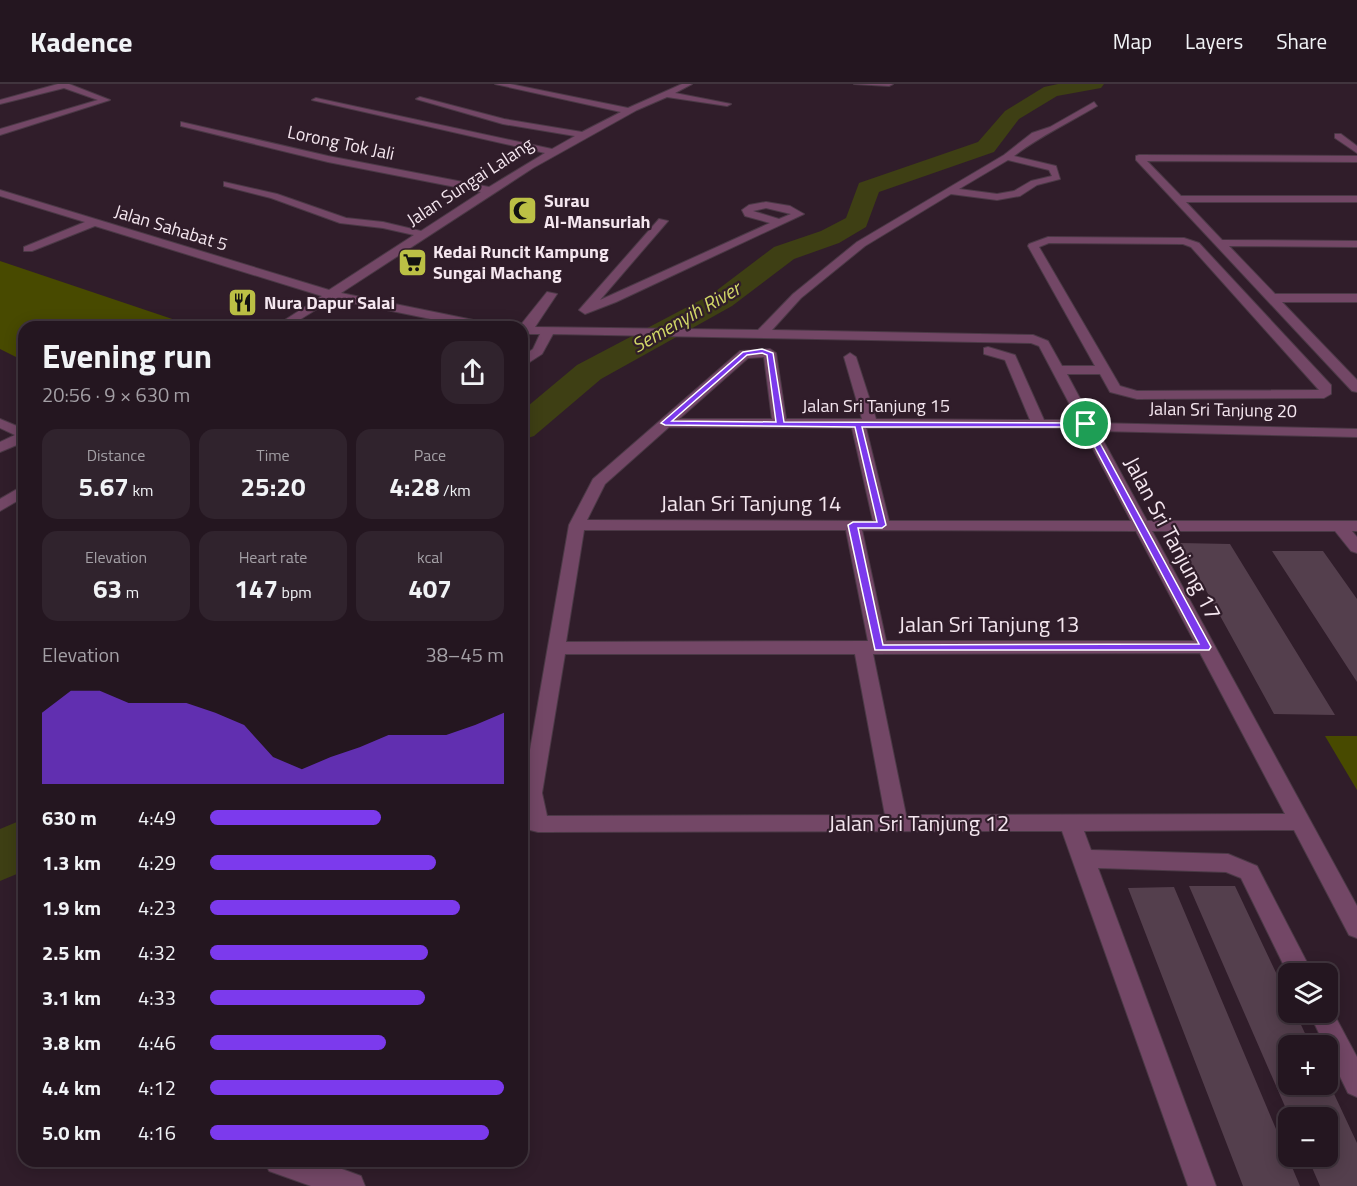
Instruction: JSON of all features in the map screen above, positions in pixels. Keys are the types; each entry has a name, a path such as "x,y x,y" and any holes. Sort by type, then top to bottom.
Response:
{"street":[{"path":"0,102 64,84 106,100 99,104 0,132"},
{"path":"499,84 629,111"},
{"name":"Jalan Sungai Lalang","path":"290,321 552,152 629,111 688,84"},
{"path":"858,84 889,84"},
{"path":"666,94 727,104"},
{"path":"420,99 503,121 582,135"},
{"path":"316,100 552,152"},
{"path":"764,332 797,296 861,244 1007,157 1035,135 1053,129 1094,104"},
{"name":"Lorong Tok Jali","path":"184,124 328,159 492,191"},
{"path":"1357,135 1338,136 1357,150"},
{"path":"949,191 997,197 1017,194 1034,183 1057,177 1053,168 1007,157"},
{"path":"1357,159 1139,158 1357,388"},
{"path":"227,184 274,195 344,220 383,225 424,235"},
{"name":"Jalan Sahabat 5","path":"0,193 332,295"},
{"path":"1178,199 1357,199"},
{"path":"28,249 95,222"},
{"path":"568,331 663,222"},
{"path":"585,310 620,297 732,242 779,222"},
{"path":"1048,240 1184,241 1195,245 1326,387 1324,394 1137,395 1115,389 1103,370 1034,246 1048,240"},
{"path":"1220,243 1357,244"},
{"path":"528,325 551,294"},
{"path":"332,295 459,321"},
{"path":"1272,298 1357,298"},
{"name":"Jalan Sri Tanjung 17","path":"528,330 764,332 1033,339 1044,344 1357,928"},
{"path":"528,358 538,351 548,331"},
{"path":"556,648 577,525 598,482 745,354 762,351 770,353 780,424"},
{"path":"988,351 1010,358 1040,424"},
{"path":"850,357 882,525"},
{"path":"1337,366 1357,366"},
{"path":"1058,370 1103,370"},
{"path":"0,423 18,432"},
{"name":"Jalan Sri Tanjung 15","path":"665,423 1087,426"},
{"name":"Jalan Sri Tanjung 20","path":"1087,426 1357,434"},
{"path":"0,448 18,438"},
{"path":"0,506 18,494"},
{"name":"Jalan Sri Tanjung 14","path":"577,525 1357,526"},
{"path":"853,525 897,823"},
{"path":"1340,526 1357,548"},
{"name":"Jalan Sri Tanjung 13","path":"556,648 1206,647"},
{"name":"Jalan Sri Tanjung 12","path":"556,648 532,793 538,824 1300,822"},
{"path":"1070,823 1202,1186"},
{"path":"1084,859 1228,863 1249,872 1295,963"},
{"path":"1326,1023 1357,1084"},
{"path":"296,1167 351,1186"}],"shaded area":[{"path":"0,261 178,321 18,321 18,358 0,349"},
{"path":"1325,736 1357,736 1357,790"}],"building":[{"path":"1180,543 1230,544 1335,715 1274,714"},
{"path":"1272,551 1323,551 1357,599 1357,682"},
{"path":"1189,886 1235,886 1278,977 1278,1023 1300,1023 1306,1035 1278,1035 1278,1090"},
{"path":"1174,887 1278,1134 1278,1167 1292,1167 1300,1186 1243,1186 1128,888"},
{"path":"1280,1095 1335,1095 1357,1143 1357,1186 1320,1186 1312,1167 1338,1167 1338,1107 1285,1107"}],"waterway":[{"name":"Semenyih River","path":"528,424 589,372 722,300 784,253 830,237 857,222 868,188 986,147 1012,115 1051,91 1094,84"},
{"name":"Semenyih River","path":"0,859 18,846"}],"place":[{"name":"Surau Al-Mansuriah","path":"523,211"},
{"name":"Kedai Runcit Kampung Sungai Machang","path":"412,262"},
{"name":"Nura Dapur Salai","path":"243,303"}],"route":[{"path":"1086,424 1040,424 955,424 870,424 858,424 780,424 665,423 745,354 762,351 770,353 780,424 858,424 882,525 853,525 878,648 1206,647 1086,424"}]}
